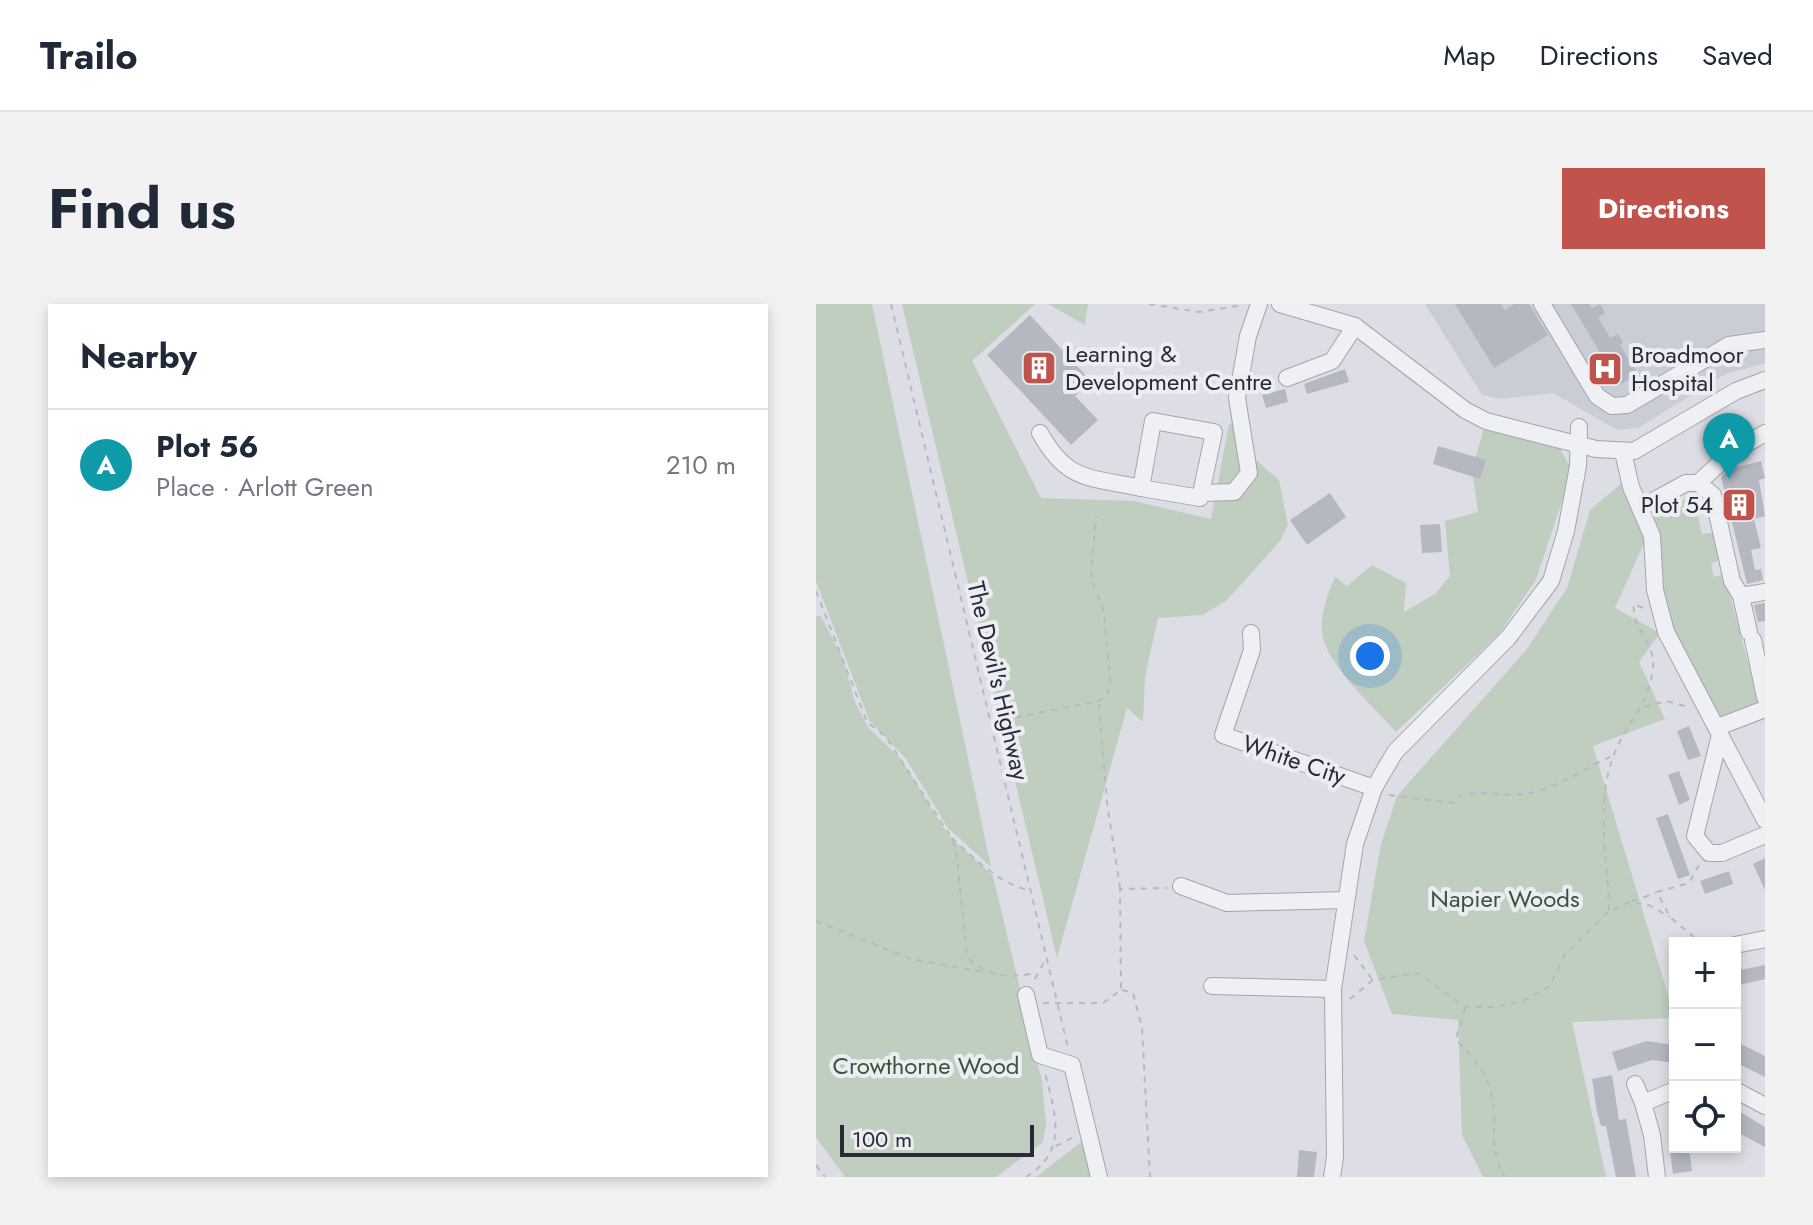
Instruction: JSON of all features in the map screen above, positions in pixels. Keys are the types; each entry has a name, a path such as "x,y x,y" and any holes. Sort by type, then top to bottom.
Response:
{"street":[{"path":"1040,433 1054,458 1073,474 1194,499 1203,493 1234,492 1249,473 1237,398 1248,336 1259,304"},
{"path":"1280,304 1355,326 1465,410 1511,429 1623,452 1647,445 1736,391 1765,380"},
{"path":"1542,304 1597,396 1612,406 1627,405 1729,345 1765,340"},
{"path":"1287,378 1332,361 1344,348 1355,326"},
{"path":"1141,488 1153,421 1214,432 1203,493"},
{"path":"1332,1177 1335,1157 1333,989 1355,844 1373,793 1395,752 1508,638 1551,581 1566,531 1580,445 1579,427"},
{"path":"1698,483 1730,454 1765,433"},
{"path":"1623,452 1631,487 1652,536 1655,590 1666,632 1765,820"},
{"path":"1642,507 1686,483 1698,483 1713,495 1732,581 1741,596 1765,697"},
{"path":"1741,596 1765,592"},
{"name":"White City","path":"1251,633 1252,650 1223,735 1373,793"},
{"path":"1719,731 1765,709"},
{"path":"1719,731 1695,836 1709,853 1722,853 1765,835"},
{"path":"1181,886 1227,903 1345,900"},
{"path":"1741,944 1765,939"},
{"path":"1212,986 1333,989"},
{"path":"1026,995 1040,1055 1072,1065 1099,1177"},
{"path":"1635,1084 1652,1135 1657,1177"},
{"path":"1643,1103 1669,1092"},
{"path":"1741,1093 1765,1106"}],"path":[{"name":"The Devil's Highway","path":"891,304 1072,1065"},
{"path":"1149,304 1199,312 1248,304"},
{"path":"992,722 1099,701 1107,696 1110,680 1104,612 1091,579 1096,516"},
{"path":"816,591 818,606 842,651 867,722 894,748 951,837 956,849 967,957 984,973"},
{"path":"1609,911 1602,844 1604,801 1613,755 1642,708 1654,659 1633,613 1634,604 1663,618"},
{"path":"1642,708 1666,701 1691,707 1703,700"},
{"path":"1099,701 1107,803 1120,889 1121,990"},
{"path":"1373,793 1454,803 1461,795 1484,791 1522,795 1559,785 1570,775 1613,755"},
{"path":"951,837 991,871 1014,886 1030,890"},
{"path":"1333,1012 1373,980 1417,973 1465,1007 1497,1007 1525,1000 1550,986 1565,954 1609,911 1689,883 1700,864 1703,849"},
{"path":"1120,889 1181,886"},
{"path":"1657,892 1670,917"},
{"path":"1630,902 1649,905 1670,917 1694,937"},
{"path":"816,921 911,959 1009,977 1031,974 1035,979"},
{"path":"1340,928 1346,944 1373,980"},
{"path":"1026,995 1046,959"},
{"path":"1058,1005 1103,1003 1121,990 1133,993 1142,1028 1150,1177"},
{"path":"1465,1007 1456,1039 1487,1080 1493,1099 1493,1157 1505,1177"},
{"path":"1040,1055 1049,1090 1056,1146"},
{"path":"1026,1177 1045,1165 1056,1146 1087,1131"},
{"path":"816,1165 825,1177"}],"shaded area":[{"name":"Broadmoor Hospital","path":"1425,304 1765,304 1765,363 1726,374 1638,428 1617,430 1553,393 1500,399 1482,395"}],"green space":[{"path":"816,304 872,304 991,867 948,828 906,759 869,720 816,581"},
{"path":"902,304 1035,304 972,361 1041,498 1134,501 1211,519 1229,424 1239,421 1248,453 1279,480 1288,525 1280,541 1226,601 1202,615 1158,618 1145,677 1143,722 1127,708 1057,958"},
{"path":"1048,304 1088,304 1085,325"},
{"path":"1486,421 1555,439 1572,471 1536,580 1498,635 1396,732 1352,685 1332,658 1322,632 1325,604 1335,577 1347,586 1372,565 1406,583 1404,612 1435,594 1450,576 1445,521 1478,512 1472,470"},
{"name":"Napier Woods","path":"1623,482 1645,541 1615,608 1660,633 1639,662 1665,719 1593,746 1669,998 1669,1018 1572,1022 1606,1177 1483,1177 1462,1135 1458,1020 1392,1014 1364,941 1381,844 1397,796 1527,649 1567,588 1590,510"},
{"path":"1695,495 1705,510 1697,513 1702,534 1715,532 1721,560 1711,563 1714,577 1724,574 1761,710 1722,719 1672,627 1665,602 1653,517 1658,510"},
{"name":"Crowthorne Wood","path":"816,616 821,616 843,659 855,702 868,727 901,759 948,835 993,876 1042,1081 1046,1124 1043,1142 996,1177 845,1177 816,1137"},
{"path":"1084,1140 1091,1177 1036,1177"}],"building":[{"path":"1455,304 1501,304 1505,310 1514,304 1529,304 1548,335 1494,368"},
{"path":"1571,304 1589,304 1592,308 1600,304 1605,313 1598,317 1610,338 1618,334 1623,342 1620,345 1638,374 1619,385"},
{"name":"Learning & Development Centre","path":"1030,315 1091,381 1075,396 1098,420 1071,445 987,355"},
{"path":"1345,369 1349,382 1307,394 1304,384"},
{"path":"1285,389 1288,402 1266,408 1262,395"},
{"path":"1438,446 1486,460 1480,479 1433,464"},
{"path":"1761,461 1765,478 1759,480 1765,516 1754,519 1761,548 1751,550 1755,570 1761,569 1763,580 1747,584 1721,477 1730,469"},
{"path":"1330,493 1346,517 1307,545 1290,520"},
{"path":"1440,524 1442,552 1422,553 1420,525"},
{"path":"1765,603 1765,621 1758,622 1754,605"},
{"path":"1689,726 1701,756 1688,760 1677,731"},
{"path":"1679,771 1690,800 1679,805 1668,775"},
{"path":"1668,814 1690,875 1678,879 1656,818"},
{"path":"1765,858 1765,890 1753,864"},
{"path":"1729,871 1733,884 1705,894 1700,881"},
{"path":"1765,965 1765,979 1741,985 1741,970"},
{"path":"1647,1041 1669,1044 1669,1062 1652,1060 1618,1071 1612,1052"},
{"path":"1741,1044 1765,1056 1765,1077 1741,1065"},
{"path":"1612,1075 1619,1120 1626,1119 1636,1177 1616,1177 1606,1126 1601,1126 1597,1112 1592,1079"},
{"path":"1741,1113 1765,1127 1765,1147 1741,1134"},
{"path":"1299,1150 1317,1152 1314,1177 1297,1177"},
{"path":"1670,1153 1690,1153 1692,1171 1673,1174"}],"place":[{"name":"Learning & Development Centre","path":"1039,368"},
{"name":"Broadmoor Hospital","path":"1605,369"},
{"name":"Plot 56","path":"1729,479"},
{"name":"Plot 54","path":"1739,505"}]}
